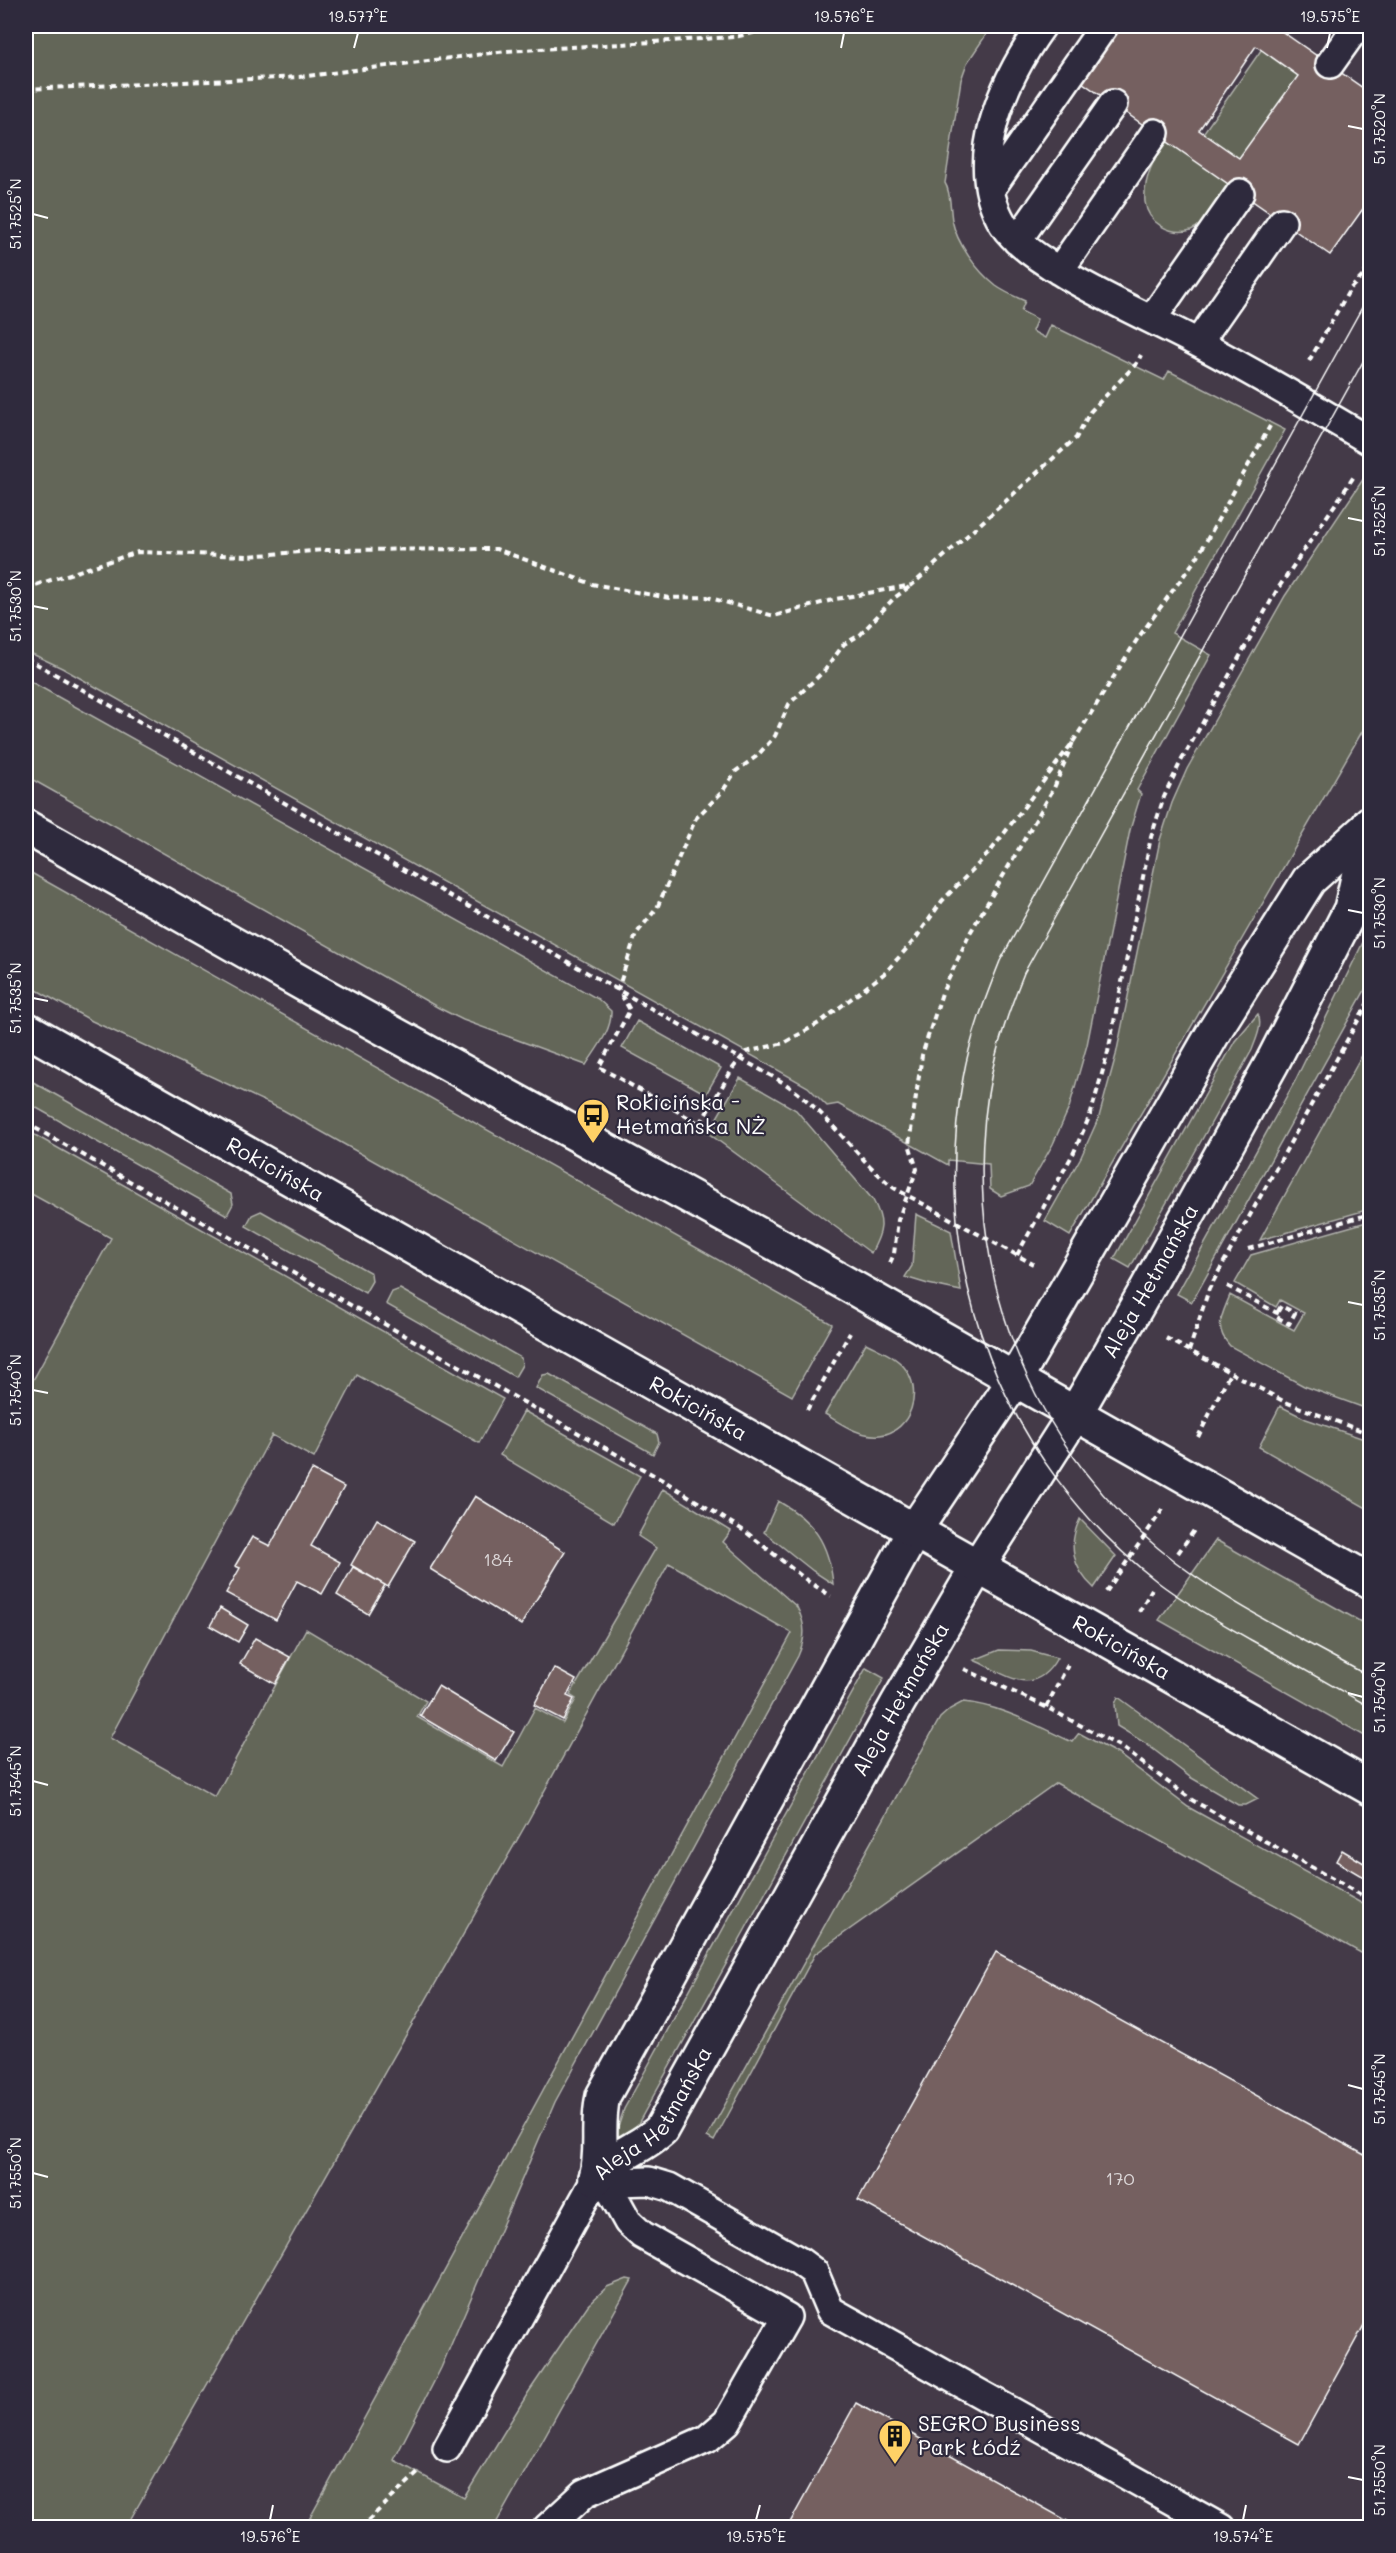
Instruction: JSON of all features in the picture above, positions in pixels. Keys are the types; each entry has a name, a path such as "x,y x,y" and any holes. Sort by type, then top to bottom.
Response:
{"street":[{"name":"Aleja Hetmańska","path":"596,2178 602,2149 598,2115 603,2096 914,1531 1014,1381 1215,1030 1310,880 1370,824"},
{"name":"Aleja Hetmańska","path":"596,2178 618,2156 649,2141 662,2130 898,1703 978,1566 1075,1414 1145,1292 1272,1063 1351,909 1370,824"},
{"path":"26,827 316,991 778,1245 1014,1381 1371,1581"},
{"name":"Rokicińska","path":"26,1029 1371,1788"}],"lane":[{"path":"990,190 1104,26"},
{"path":"1330,64 1357,26"},
{"path":"1039,30 1019,58 1003,92 992,128 988,160 990,190 995,208 1004,226 1017,242 1059,271 1198,343 1371,441"},
{"path":"1017,242 1113,104"},
{"path":"1059,271 1155,133"},
{"path":"1152,319 1240,193"},
{"path":"1198,343 1282,222"},
{"path":"596,2178 612,2193 628,2222 642,2235 787,2317 831,2310"},
{"path":"596,2178 617,2182 649,2181 669,2187 700,2204 814,2272 831,2310 1221,2528"},
{"path":"447,2448 596,2178"},
{"path":"547,2528 585,2493 707,2439 727,2422 787,2317"}],"path":[{"path":"26,89 299,77 507,51 734,37 787,26"},
{"path":"919,26 939,32 1039,30"},
{"path":"1309,362 1350,289 1364,275 1371,263"},
{"path":"1152,319 1137,363 1090,412 1076,438 912,585 894,598 860,635 844,644 825,670 789,704 775,736 757,756 736,771 722,792 696,818 657,908 636,934 618,989 630,1010 599,1068 700,1124 733,1068 746,1052 784,1043 819,1023 885,973 916,938 942,901 990,852 1073,742 1138,639 1198,556 1287,393"},
{"path":"1017,1256 1074,1152 1091,1113 1108,1052 1151,837 1164,797 1180,763 1277,590 1356,474"},
{"path":"26,588 138,552 247,556 325,549 496,549 592,584 669,598 707,597 774,616 836,598 912,585"},
{"path":"26,658 618,989 806,1097 876,1174 908,1195 1040,1268"},
{"path":"887,1269 894,1254 898,1220 917,1169 909,1144 922,1055 942,993 970,933 1054,788 1073,742"},
{"path":"1189,1351 1209,1289 1371,999"},
{"path":"26,1123 666,1482 746,1532 809,1582 839,1601"},
{"path":"1248,1249 1371,1214"},
{"path":"1227,1286 1277,1313"},
{"path":"1281,1306 1295,1313 1289,1324 1275,1316 1277,1313 1281,1306"},
{"path":"807,1410 852,1330"},
{"path":"1163,1336 1293,1406 1371,1434"},
{"path":"1206,1421 1230,1373"},
{"path":"1105,1594 1164,1507"},
{"path":"1178,1553 1198,1525"},
{"path":"1138,1613 1152,1589"},
{"path":"1046,1707 1069,1661"},
{"path":"957,1666 1046,1707 1121,1748 1192,1800 1371,1900"},
{"path":"360,2528 447,2448"}],"green space":[{"path":"26,26 992,26 967,63 961,80 945,183 952,220 958,238 969,256 996,286 1025,301 1021,311 1037,319 1032,331 1045,338 1051,325 1164,380 1169,371 1285,430 1172,633 1211,655 1137,790 1141,794 1130,830 1087,1045 1069,1108 1053,1144 1029,1186 1001,1196 990,1189 989,1164 948,1160 948,1165 838,1104 827,1106 808,1087 62,668 26,651"},
{"path":"1266,43 1309,72 1207,218 1191,230 1175,231 1161,226 1150,216 1145,194 1150,170 1165,140 1188,155"},
{"path":"1370,469 1370,718 1070,1236 1045,1221 1081,1157 1099,1117 1116,1055 1160,840 1172,803 1187,769 1285,596"},
{"path":"26,679 598,999 611,1011 609,1026 599,1046 586,1065 463,1020 26,776"},
{"path":"26,870 832,1324 792,1396 283,1110 92,1021 26,984"},
{"path":"1370,928 1370,981 1192,1302 1177,1294 1295,1081"},
{"path":"1258,1014 1259,1027 1252,1050 1130,1268 1114,1259 1235,1041"},
{"path":"637,1021 721,1068 706,1094 622,1048"},
{"path":"1370,1041 1370,1209 1260,1240"},
{"path":"26,1078 231,1194 233,1204 227,1215 26,1102"},
{"path":"740,1078 796,1110 873,1200 881,1226 871,1253 708,1133"},
{"path":"26,1130 503,1399 479,1443 357,1375 314,1458 272,1435 110,1738 215,1797 306,1629 426,1701 417,1717 503,1767 535,1708 563,1723 576,1699 570,1695 656,1548 638,1536 663,1489 731,1531 723,1542 797,1607 802,1620 804,1637 798,1656 555,2102 441,2368 394,2460 464,2498 528,2393 588,2305 607,2287 627,2279 632,2280 494,2527 305,2527 792,1633 669,1563 529,1819 126,2527 26,2527 26,1393 111,1238 26,1191"},
{"path":"261,1211 371,1273 372,1281 365,1293 246,1226 252,1215"},
{"path":"916,1214 951,1231 961,1291 905,1277 912,1266"},
{"path":"1370,1221 1370,1410 1304,1386 1230,1346 1220,1327 1230,1295 1294,1330 1304,1313 1280,1300 1276,1307 1235,1283 1251,1255"},
{"path":"400,1289 521,1358 522,1365 515,1377 386,1304 392,1292"},
{"path":"866,1343 900,1363 910,1376 913,1387 911,1409 906,1418 891,1432 880,1435 858,1432 825,1414"},
{"path":"549,1374 657,1434 659,1442 653,1454 536,1388 543,1375"},
{"path":"1280,1406 1306,1419 1370,1441 1370,1510 1259,1447"},
{"path":"524,1411 640,1476 614,1523 500,1455"},
{"path":"778,1501 801,1517 818,1535 828,1557 833,1584 764,1532"},
{"path":"1080,1519 1116,1556 1094,1588 1081,1573 1074,1556 1074,1538"},
{"path":"1216,1540 1370,1627 1370,1739 1159,1620"},
{"path":"999,1650 1031,1651 1057,1658 1039,1678 1029,1681 1019,1680 974,1660"},
{"path":"866,1668 884,1678 629,2140 614,2140 624,2109"},
{"path":"1118,1697 1258,1799 1246,1805 1238,1805 1190,1777 1145,1743 1117,1726 1115,1704"},
{"path":"963,1702 1005,1712 1072,1742 1079,1733 1118,1754 1188,1807 1370,1908 1370,1958 1056,1783 815,1954 714,2141 707,2137 940,1718"}],"building":[{"path":"1112,26 1274,26 1370,93 1370,199 1330,255 1076,78","holes":["1256,46 1298,76 1239,158 1199,130"]},
{"path":"312,1470 344,1487 311,1546 340,1562 322,1594 297,1581 276,1620 226,1593 240,1568 235,1566 252,1537 270,1546"},
{"path":"475,1496 565,1552 521,1625 430,1569"},
{"path":"377,1519 415,1541 388,1587 351,1565"},
{"path":"353,1567 385,1585 368,1614 337,1595"},
{"path":"220,1608 248,1625 238,1642 210,1626"},
{"path":"255,1638 290,1657 275,1684 240,1664"},
{"path":"554,1668 576,1680 567,1696 574,1699 563,1720 534,1705"},
{"path":"438,1686 514,1732 496,1761 420,1716"},
{"path":"1342,1850 1369,1866 1363,1877 1336,1861"},
{"path":"996,1952 1370,2158 1370,2314 1299,2444 858,2200"},
{"name":"SEGRO Business Park Łódź","path":"856,2403 1080,2528 787,2528"}],"tram line":[{"path":"1370,293 1000,961 978,1018 966,1063 955,1150 957,1221 969,1291 990,1358 1020,1421 1058,1481 1105,1535 1170,1591 1216,1620 1370,1707"},
{"path":"1370,349 1024,973 995,1059 983,1138 983,1204 992,1270 1010,1333 1035,1393 1069,1450 1110,1502 1158,1548 1182,1567 1234,1602 1370,1677"}],"place":[{"name":"Rokicińska - Hetmańska NŻ","path":"593,1144"},
{"name":"SEGRO Business Park Łódź","path":"895,2465"}]}
